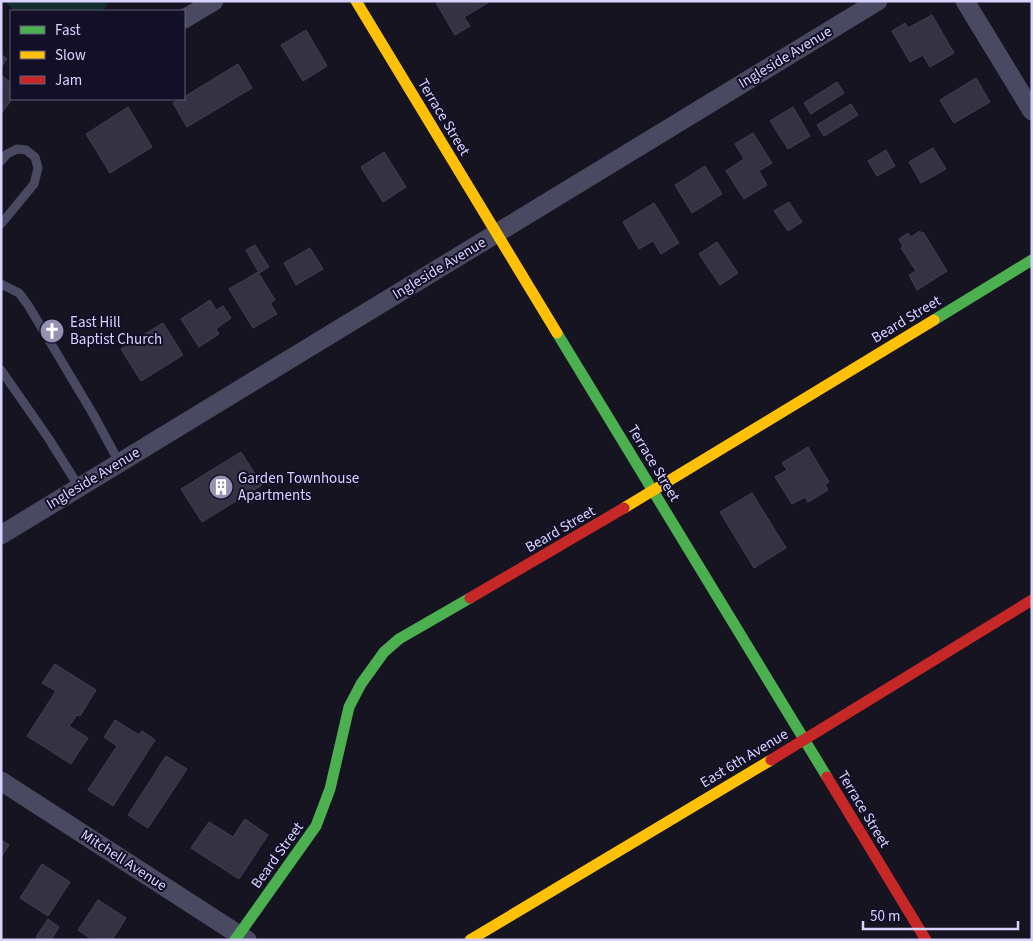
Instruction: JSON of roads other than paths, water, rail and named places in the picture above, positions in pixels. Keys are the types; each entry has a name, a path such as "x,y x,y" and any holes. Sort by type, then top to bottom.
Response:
{"street":[{"path":"185,18 214,1"},
{"name":"Terrace Street","path":"356,1 926,940"},
{"name":"Ingleside Avenue","path":"1,535 878,1"},
{"path":"965,1 1032,110"},
{"name":"Beard Street","path":"240,938 316,826 330,789 350,707 361,684 384,652 399,639 654,491 1032,260"},
{"name":"East 6th Avenue","path":"470,940 805,740 1032,600"},
{"name":"Mitchell Avenue","path":"1,781 240,938"}],"lane":[{"path":"1,161 7,154 17,149 26,150 35,157 38,168 34,184 1,224"},
{"path":"1,284 19,293 28,305 94,414 119,462"},
{"path":"1,370 49,439 79,487"}],"place":[{"name":"East Hill Baptist Church","path":"52,331"},
{"name":"Garden Townhouse Apartments","path":"221,487"}]}
